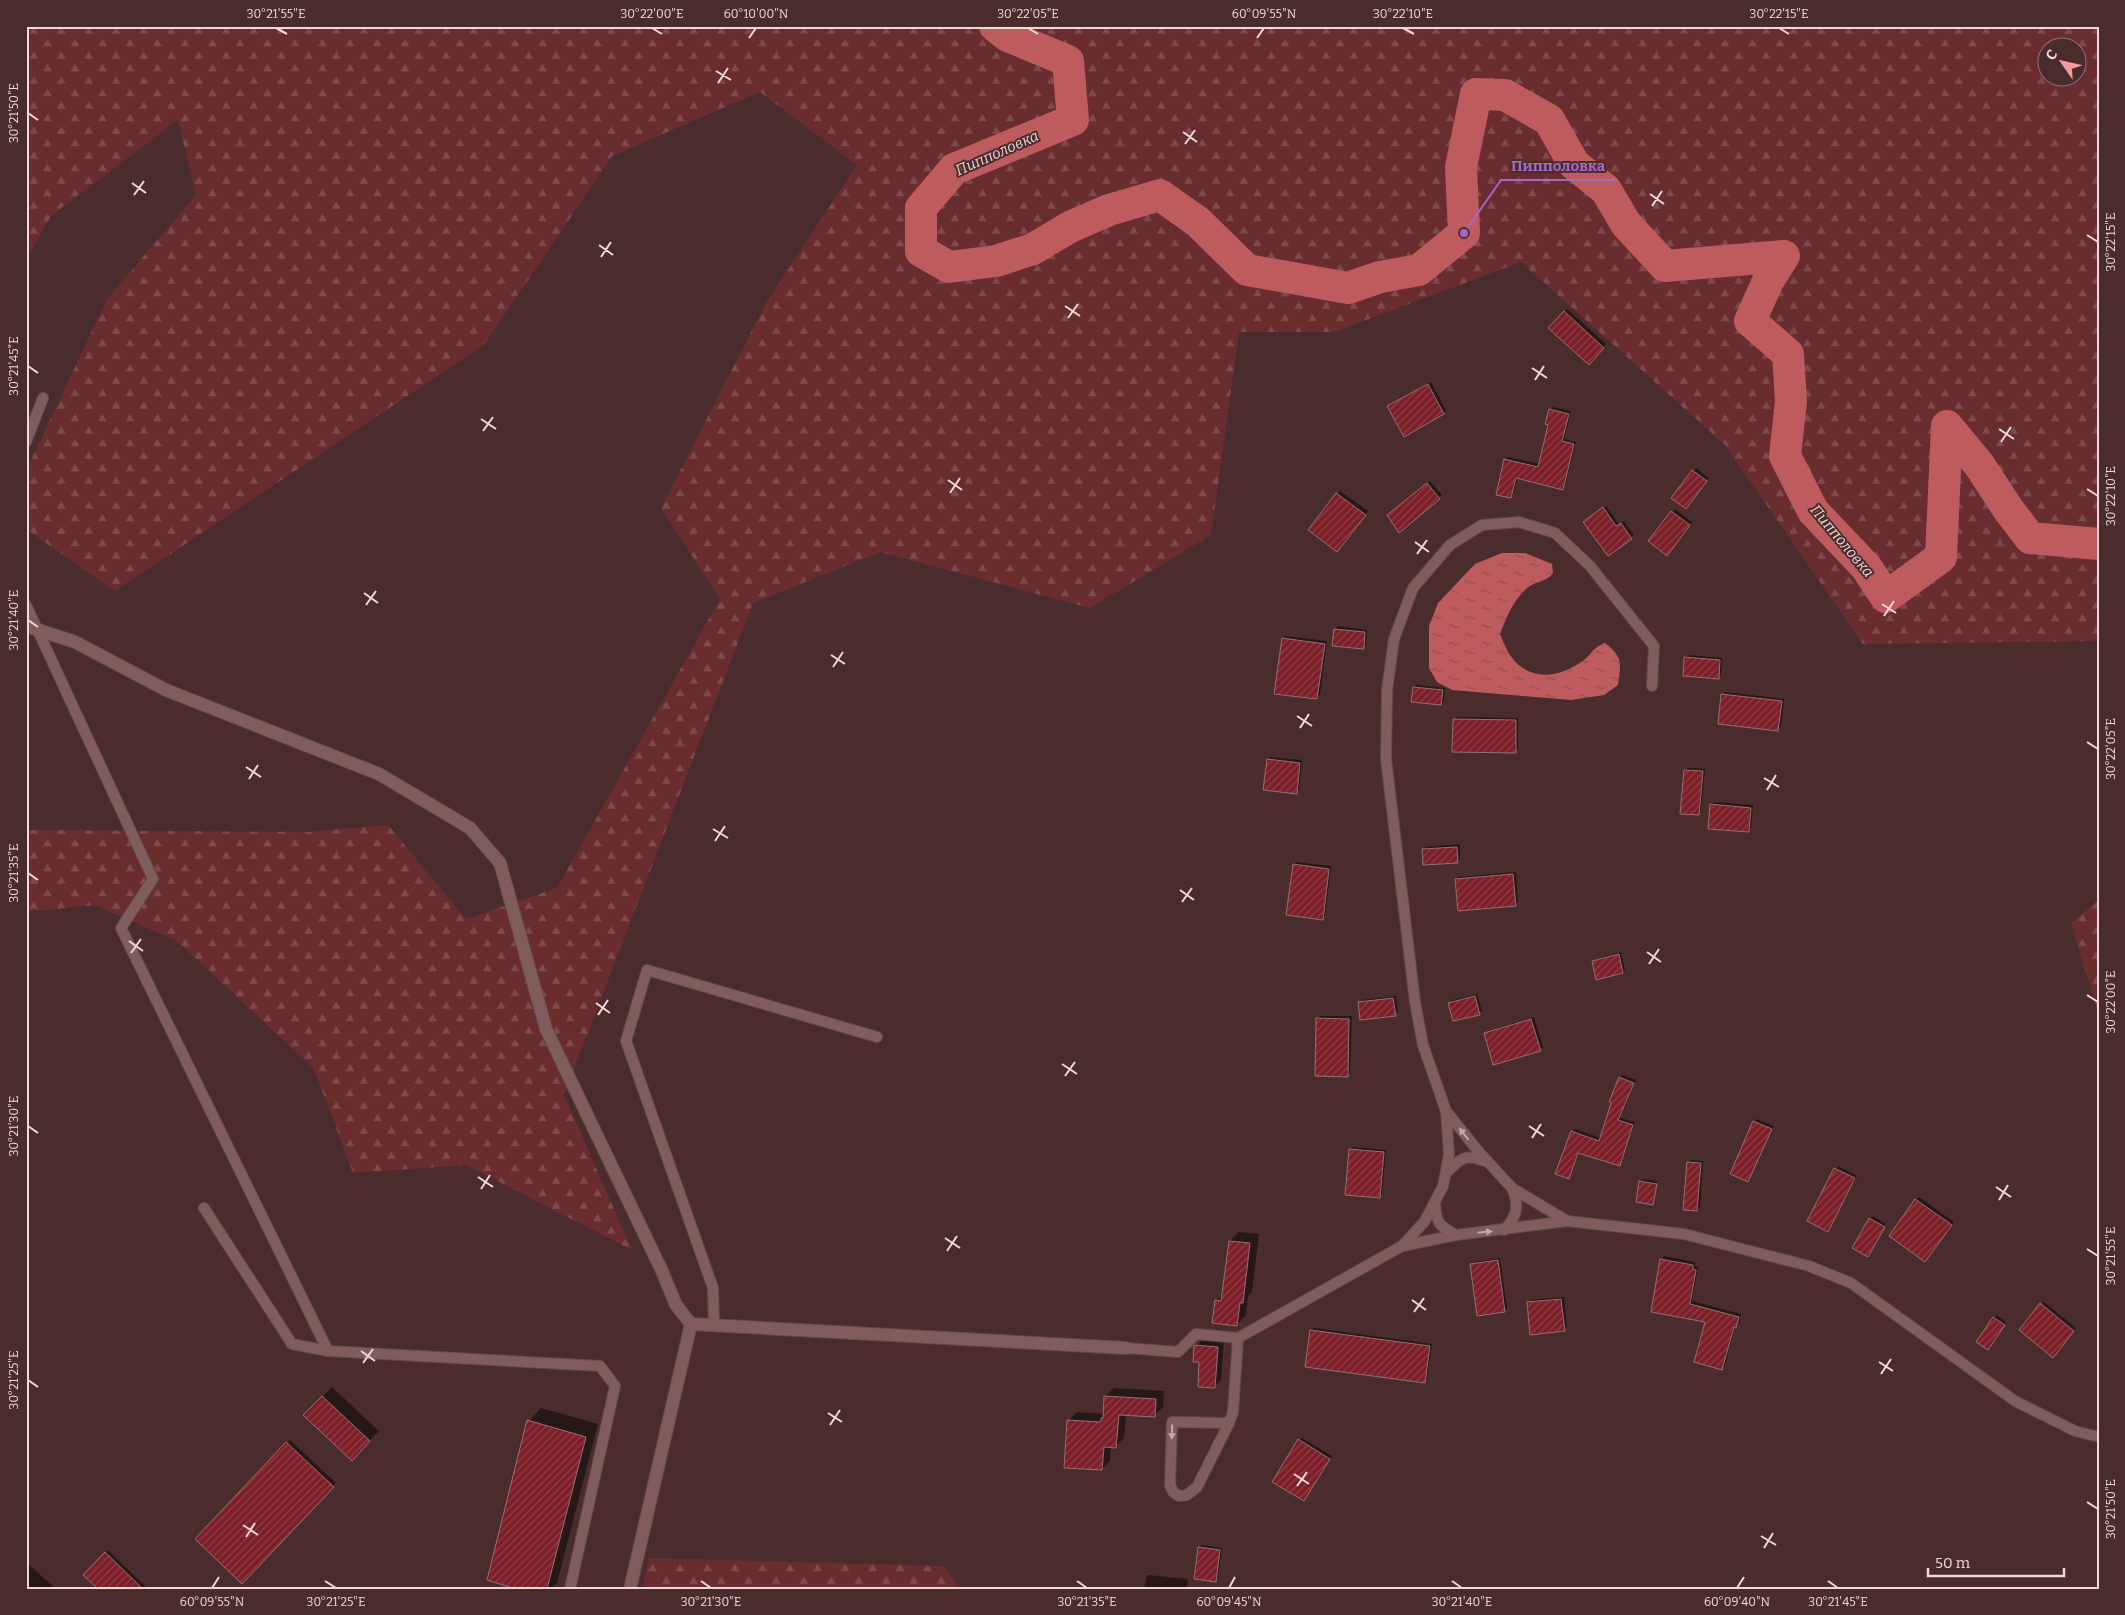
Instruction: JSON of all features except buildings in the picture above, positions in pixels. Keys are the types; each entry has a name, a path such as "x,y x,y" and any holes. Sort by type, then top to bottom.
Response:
{"street":[{"path":"32,628 75,642 166,690 379,774 470,828 500,863 546,1029 662,1271 676,1305 691,1324 1126,1348"},
{"path":"630,1589 691,1324"}],"lane":[{"path":"26,442 43,398"},
{"path":"1402,1246 1425,1221 1435,1202 1443,1186 1449,1155 1446,1111 1423,1045 1415,1002 1386,759 1387,690 1394,639 1413,588 1450,545 1482,525 1519,522 1555,533 1590,566 1654,646 1652,686"},
{"path":"26,605 32,628 153,879 121,928 328,1351"},
{"path":"714,1325 713,1288 626,1040 647,970 877,1037"},
{"path":"1446,1111 1512,1188 1567,1221"},
{"path":"1446,1173 1462,1158 1473,1156 1488,1162"},
{"path":"1504,1230 1512,1222 1517,1210 1517,1201 1512,1188"},
{"path":"1435,1202 1436,1215 1441,1226 1456,1235"},
{"path":"204,1208 292,1344 328,1351 600,1366 615,1386 570,1589"},
{"path":"1126,1348 1178,1352 1196,1334 1238,1338 1402,1246 1456,1235 1567,1221 1684,1234 1810,1266 1851,1283 2015,1401 2075,1431 2099,1437"},
{"path":"1229,1423 1172,1422 1170,1485 1173,1492 1179,1496 1187,1495 1197,1487 1229,1423 1233,1412 1238,1338"}],"green space":[{"path":"26,26 2099,26 2099,650 2097,641 1863,644 1725,445 1521,262 1334,332 1239,332 1211,535 1090,608 880,552 753,603 564,1095 632,1250 466,1165 353,1173 314,1069 177,941 95,905 26,912 26,830 308,832 388,825 466,919 557,888 720,599 661,508 766,303 857,165 760,92 612,156 484,345 115,591 26,529 26,471 107,299 196,195 178,120 51,216 26,260"},
{"path":"2099,900 2099,1015 2071,923"},
{"path":"649,1558 944,1566 961,1589 642,1589"}],"water":[{"path":"1502,553 1525,553 1552,564 1553,573 1550,576 1529,586 1517,599 1507,616 1500,634 1509,653 1518,664 1535,674 1555,674 1575,666 1597,647 1605,643 1618,657 1620,671 1618,685 1604,695 1571,700 1452,690 1437,682 1429,668 1429,626 1438,603 1475,564"}],"waterway":[{"name":"Пипполовка","path":"995,26 1008,36 1068,61 1073,120 954,169 921,208 921,251 949,267 996,261 1033,249 1070,227 1109,210 1160,195 1198,222 1247,270 1348,288 1380,277 1419,270 1464,233 1461,167 1476,94 1505,95 1549,120 1574,164 1606,190 1626,224 1665,266 1784,256 1768,281 1750,321 1788,354 1791,401 1785,456 1813,511 1866,567 1886,597 1941,557 1947,426 1980,466 2008,509 2030,538 2099,544"}],"place":[{"name":"Пипполовка","path":"1464,233"}]}
